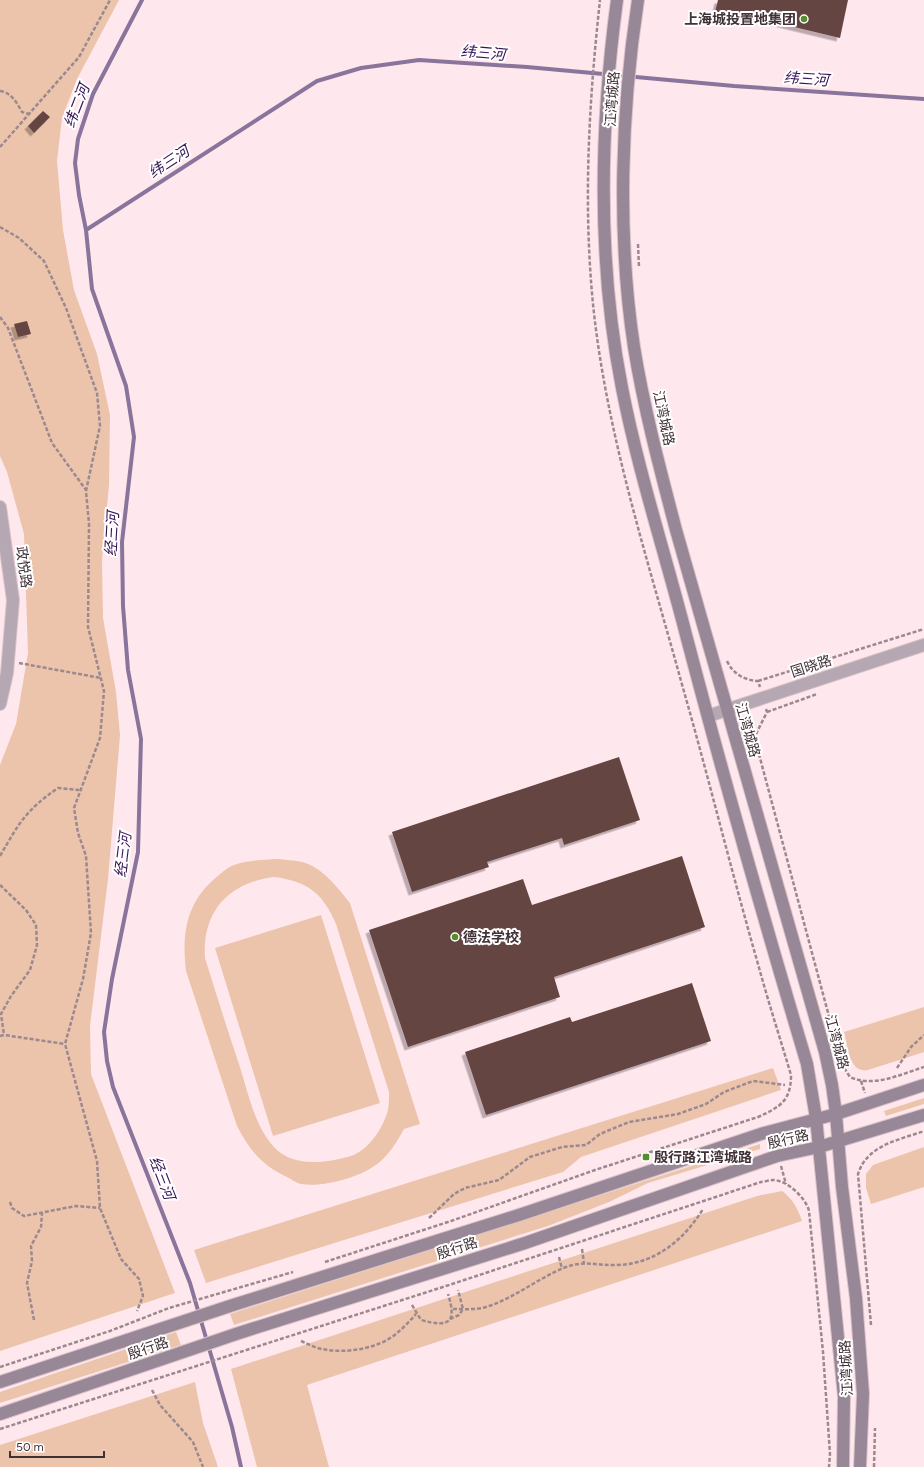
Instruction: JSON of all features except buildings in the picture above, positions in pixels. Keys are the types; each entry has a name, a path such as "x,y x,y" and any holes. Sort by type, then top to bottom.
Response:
{"street":[{"name":"江湾城路","path":"617,0 607,91 605,166 606,241 611,314 618,364 638,461 806,1064 816,1118 822,1191 827,1223 844,1397 843,1467"},
{"name":"江湾城路","path":"638,0 627,94 623,167 625,239 634,346 656,456 825,1052 836,1114 842,1187 855,1290 863,1394 860,1467"},
{"name":"政悦路","path":"0,507 13,600 8,661 0,704"},
{"name":"国晓路","path":"708,716 924,645"},
{"name":"殷行路","path":"0,1382 174,1326 230,1306 518,1215 764,1133 816,1118 836,1114 924,1085"},
{"name":"殷行路","path":"0,1414 239,1333 525,1243 777,1156 839,1142 924,1115"}],"path":[{"path":"0,147 79,57 110,0"},
{"path":"591,88 600,0"},
{"path":"0,91 6,92 17,102 22,112 29,114"},
{"path":"0,226 19,238 44,261 66,308 97,393 100,426 86,491 90,524 88,627 104,691 100,738 91,765 79,790 74,808 78,833 86,856 90,933 83,979 65,1044 97,1161 100,1208 121,1258 139,1279 143,1296 137,1311"},
{"path":"638,238 639,268"},
{"path":"0,317 8,328 52,443 86,491"},
{"path":"725,654 730,666 740,676 748,680 758,681 924,629"},
{"path":"8,661 101,678"},
{"path":"758,681 767,712 756,734 756,743 833,1032"},
{"path":"0,856 21,820 36,803 58,788 79,790"},
{"path":"0,885 26,910 36,925 37,945 30,970 11,996 1,1014 4,1035"},
{"path":"0,1036 4,1035 65,1044"},
{"path":"897,1068 911,1047 924,1035"},
{"path":"840,1062 850,1077 867,1081 879,1081 924,1067"},
{"path":"429,1218 454,1194 465,1188 499,1180 530,1156 562,1147 586,1145 600,1134 629,1122 678,1114 706,1104 724,1092 753,1081 785,1085"},
{"path":"320,1264 451,1221 617,1162 758,1117"},
{"path":"884,1145 924,1131"},
{"path":"0,1430 761,1182 778,1181 801,1196 807,1203 809,1211 823,1352 830,1454 829,1467"},
{"path":"10,1202 12,1208 24,1216 76,1206 100,1208"},
{"path":"453,1309 486,1307 504,1300 562,1269 584,1263 616,1265 642,1261 653,1257 680,1239 693,1225 703,1209"},
{"path":"34,1320 27,1283 32,1261 31,1246 41,1227 42,1213"},
{"path":"582,1249 584,1263"},
{"path":"559,1257 562,1269"},
{"path":"0,1367 110,1331 169,1308 298,1271"},
{"path":"458,1290 463,1309"},
{"path":"448,1294 453,1309 453,1315 450,1320"},
{"path":"412,1305 416,1314 421,1320 432,1323 443,1323 450,1320 459,1314 463,1309"},
{"path":"301,1341 327,1350 357,1349 369,1346 395,1334 416,1314"},
{"path":"152,1390 160,1406 193,1442 203,1467"}],"shaded area":[{"path":"0,0 119,0 77,79 62,118 57,161 63,230 74,290 97,354 110,415 109,485 102,560 103,618 116,692 120,735 108,879 90,1026 91,1074 175,1293 0,1351 0,765 16,724 28,653 24,534 7,472 0,456"},
{"path":"277,859 299,861 316,868 329,878 350,903 420,1124 404,1129 383,1159 367,1171 345,1179 321,1184 310,1185 297,1183 278,1173 264,1162 246,1143 237,1126 186,971 185,934 187,923 196,901 203,891 222,872 231,866 256,860","holes":["274,877 305,885 312,890 331,913 336,924 389,1092 386,1117 379,1131 369,1144 364,1149 351,1156 321,1162 300,1161 282,1154 274,1147 261,1129 252,1108 205,958 205,941 208,926 214,913 222,902 232,893 258,880"]},
{"path":"321,915 380,1103 273,1136 215,948"},
{"path":"924,1007 924,1052 868,1070 857,1068 850,1058 844,1032"},
{"path":"773,1068 781,1090 581,1157 563,1172 206,1283 194,1250"},
{"path":"924,1098 924,1104 886,1116 884,1111"},
{"path":"760,1144 760,1149 648,1183 609,1202 548,1226 234,1325 230,1314"},
{"path":"924,1147 924,1187 871,1204 866,1188 866,1174 873,1165"},
{"path":"782,1191 795,1204 802,1221 307,1385 329,1467 257,1467 231,1369 757,1196"},
{"path":"176,1332 181,1345 0,1403 0,1392"},
{"path":"195,1382 203,1423 218,1467 0,1467 0,1445"}],"waterway":[{"name":"经三河","path":"142,0 93,94 78,139 75,163 79,195 86,230 92,289 126,386 134,437 122,542 123,606 128,670 141,739 138,852 112,979 104,1032 107,1061 113,1087 190,1283 232,1427 241,1467"},
{"name":"纬三河","path":"86,230 317,81 361,68 419,60 527,67 734,86 924,99"}],"place":[{"name":"上海城投置地集团","path":"804,19"},
{"name":"德法学校","path":"455,937"},
{"name":"殷行路江湾城路","path":"646,1157"}],"water label":[{"name":"纬二河","path":"77,106"}]}
